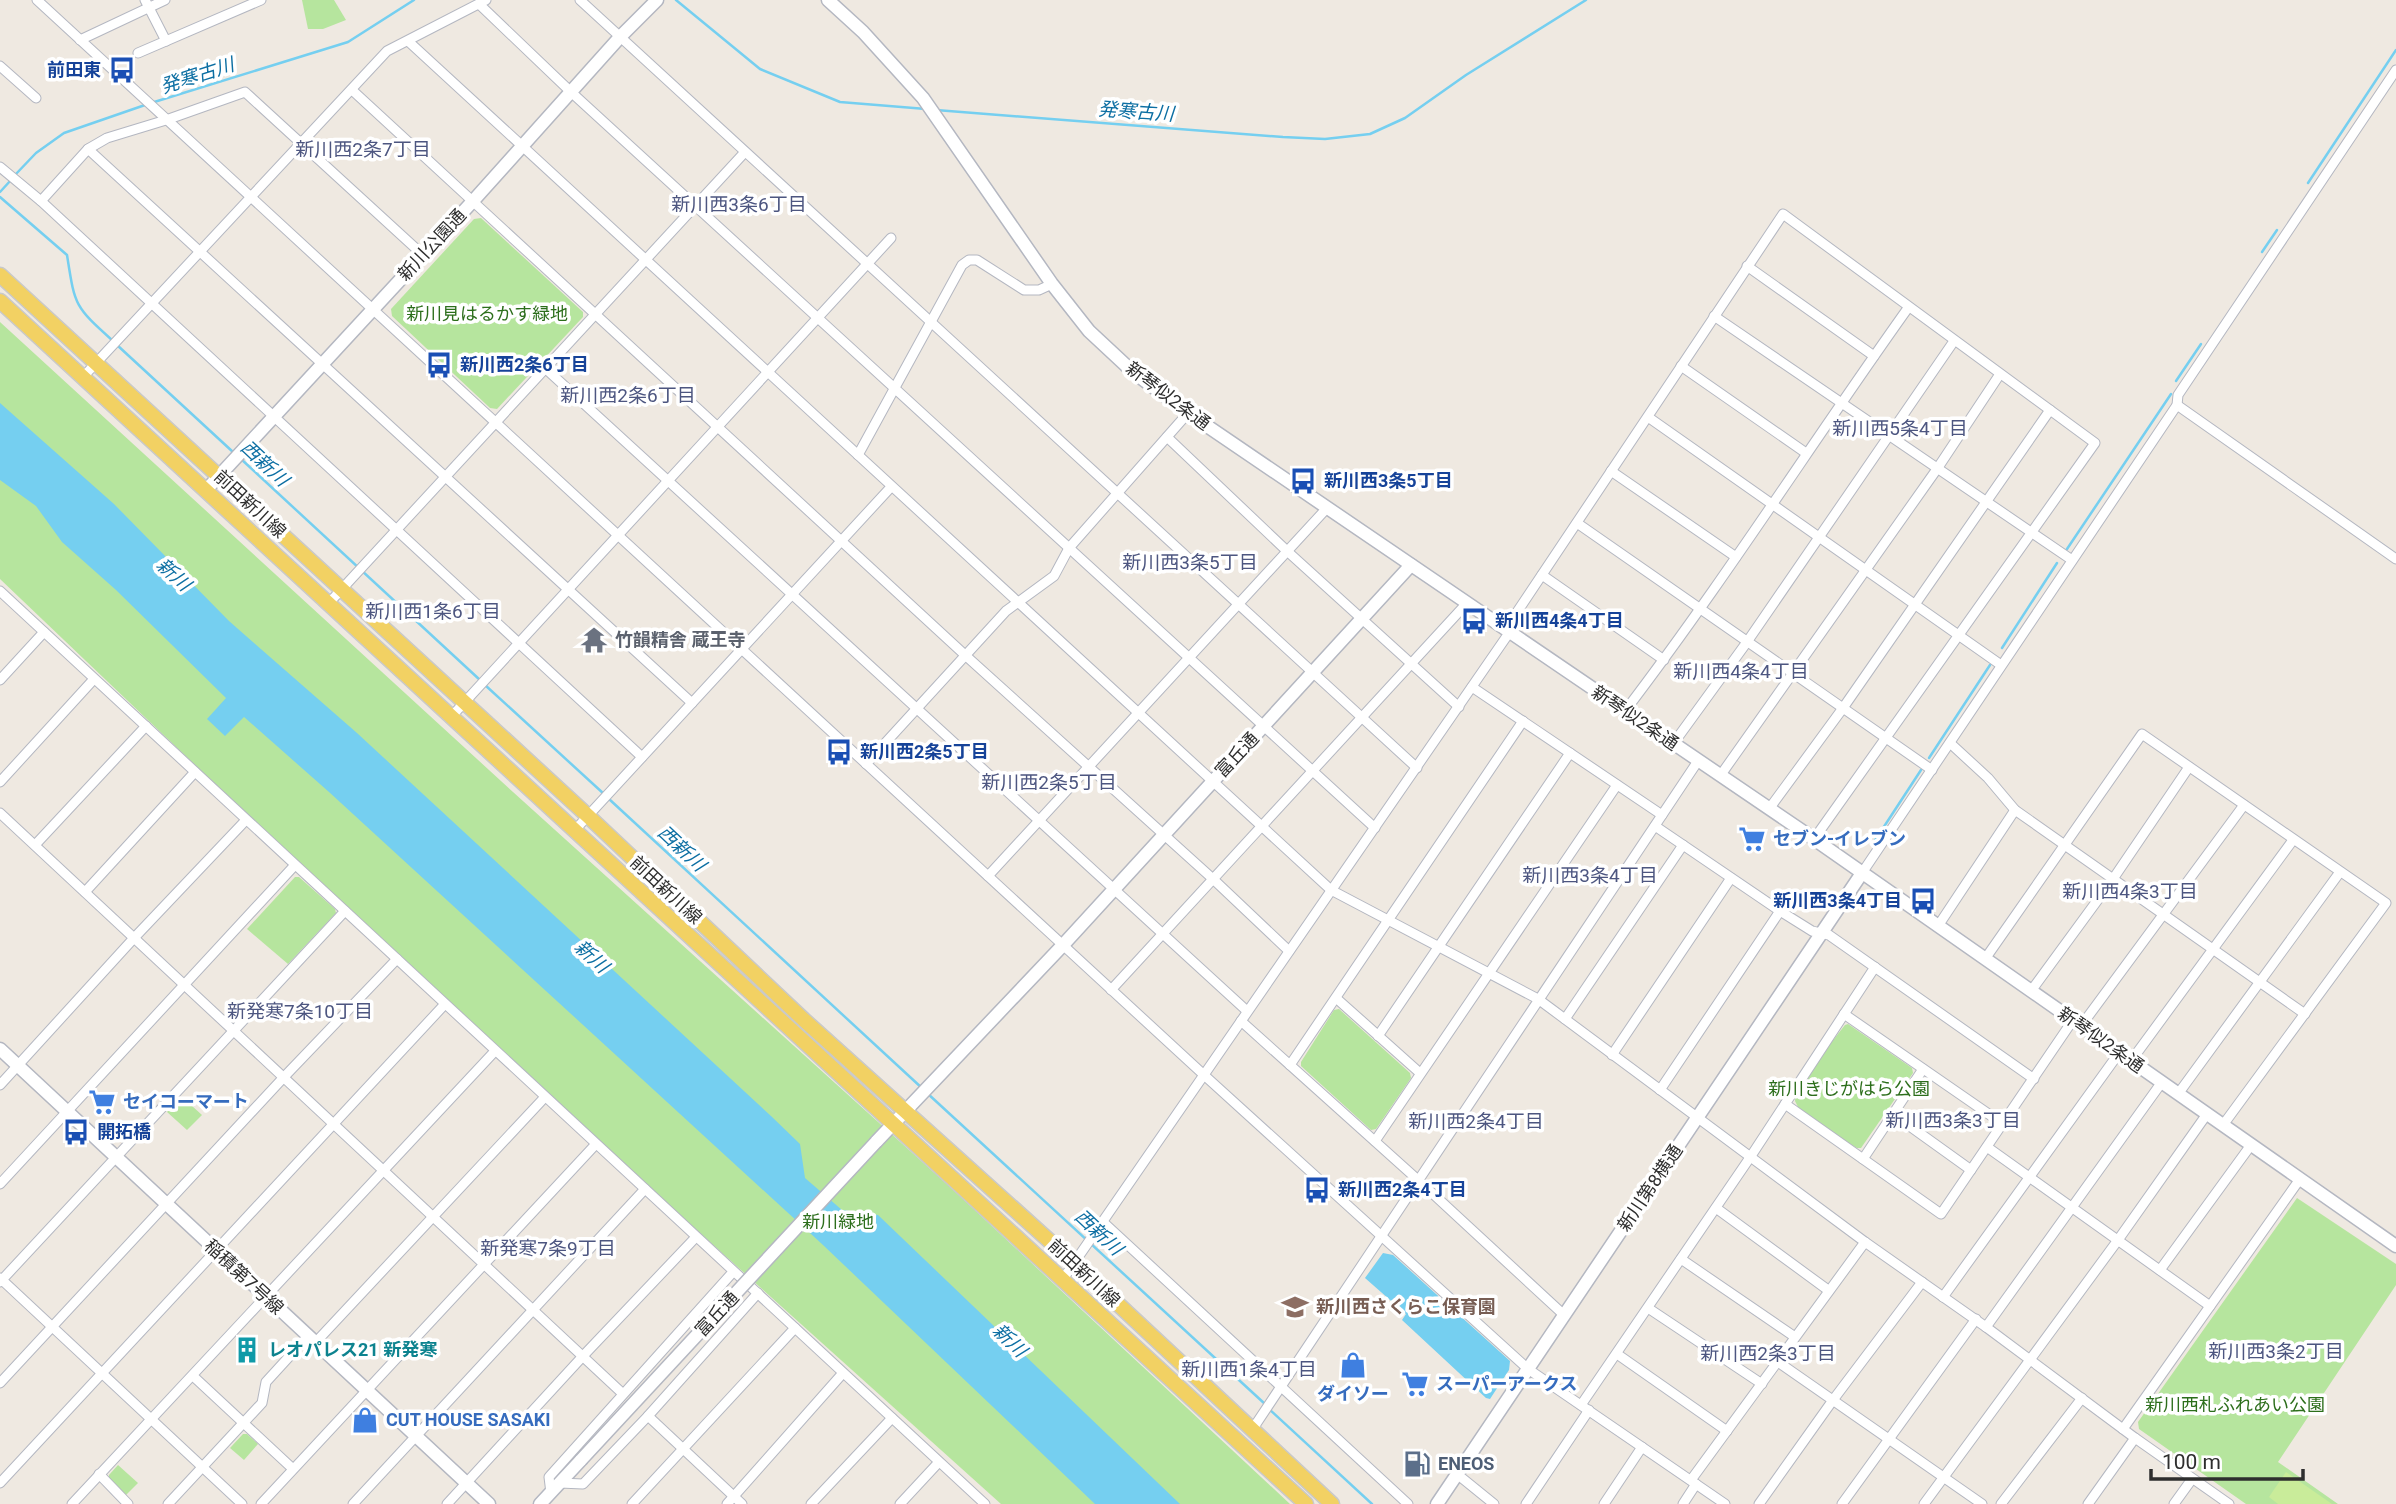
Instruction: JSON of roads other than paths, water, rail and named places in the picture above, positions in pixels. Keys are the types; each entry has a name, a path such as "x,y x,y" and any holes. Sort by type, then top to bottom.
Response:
{"main road":[{"name":"前田新川線","path":"0,275 588,816 804,1020 1074,1263 1332,1504"},
{"name":"前田新川線","path":"0,301 1306,1504"}],"street":[{"path":"37,0 1111,990 1528,1368 1725,1504"},
{"path":"80,40 147,4 165,0"},
{"path":"138,53 261,0"},
{"path":"580,0 1417,768"},
{"name":"新川公園通","path":"207,489 473,201 620,37 657,0"},
{"name":"新琴似2条通","path":"828,0 863,32 923,98 1052,284 1089,331 1133,372 1188,413 1814,839 2396,1246"},
{"path":"83,377 387,51 482,2 570,92 1375,828"},
{"path":"147,4 166,41"},
{"path":"408,41 1331,890 1538,999 1865,1242 1976,1319 2135,1438 2229,1504"},
{"path":"0,66 36,98"},
{"path":"1862,873 2177,405 2178,395 2396,70"},
{"path":"352,90 1289,951"},
{"path":"41,201 88,149 107,138 163,117 246,92 423,255"},
{"path":"88,149 692,703"},
{"path":"329,603 745,152"},
{"path":"0,167 41,201 150,305 642,757"},
{"path":"1063,1279 1459,707 1542,575 1783,214 2095,443 1814,839"},
{"path":"451,716 891,238"},
{"path":"858,456 962,265 969,260 977,260 1024,290 1039,290 1052,284"},
{"path":"1747,266 1874,355"},
{"path":"1625,711 1700,609 1908,308"},
{"path":"1714,316 2072,560"},
{"path":"1673,744 1747,642 1954,341"},
{"path":"1681,366 1807,453"},
{"path":"546,369 1247,1011"},
{"path":"1720,776 1937,469 2000,374"},
{"path":"2177,405 2396,559"},
{"path":"1769,809 1843,708 2050,410"},
{"path":"866,764 1017,601 1054,576 1069,548 1188,413"},
{"path":"1648,417 2001,665"},
{"path":"1167,437 1287,551 1459,707"},
{"path":"1611,471 1736,557"},
{"path":"574,831 891,487"},
{"path":"988,876 1327,508"},
{"path":"1577,523 1932,770"},
{"name":"富丘通","path":"540,1504 893,1123 1115,889 1411,565"},
{"path":"1542,575 1664,660"},
{"path":"0,592 985,1504"},
{"path":"1111,990 1467,603"},
{"path":"0,680 44,632"},
{"path":"0,782 94,679"},
{"path":"1472,687 1662,816"},
{"path":"1290,1065 1522,721"},
{"path":"35,845 146,726"},
{"path":"1985,959 2142,734 2386,903 2223,1125"},
{"path":"1950,743 1988,778 2015,810 2305,1014"},
{"path":"1378,1036 1570,753"},
{"path":"1252,1430 1698,761"},
{"path":"2031,991 2113,879 2189,767"},
{"path":"85,892 195,772"},
{"path":"1375,1141 1617,785"},
{"path":"1785,1104 1941,1214 2034,1079 2244,805"},
{"path":"1938,926 2015,810"},
{"path":"0,813 622,1393"},
{"path":"0,1085 134,937 246,820"},
{"path":"1655,826 1780,911 1812,931 1829,935 2034,1079"},
{"path":"2131,1061 2294,839"},
{"path":"1564,1019 1683,845"},
{"path":"0,1184 295,865"},
{"path":"2178,1094 2340,872"},
{"name":"新川第8横通","path":"1437,1504 1862,873"},
{"path":"1612,1055 1731,878"},
{"path":"242,1504 1,1280 345,911"},
{"path":"1660,1090 1780,911"},
{"path":"0,1383 397,959"},
{"path":"1526,1504 1617,1354 1875,967"},
{"path":"1336,998 1420,1073"},
{"path":"0,1483 445,1004"},
{"path":"1844,1014 2003,1124"},
{"path":"1241,1021 1564,1315"},
{"name":"稲積第7号線","path":"0,1049 489,1504"},
{"path":"72,1504 495,1051"},
{"path":"1943,1297 2119,1053"},
{"path":"1863,1159 1923,1069"},
{"path":"1986,1327 2162,1082"},
{"path":"168,1504 262,1403 266,1382 434,1217 545,1097"},
{"path":"1893,1114 1971,1170"},
{"path":"1924,1504 2207,1114"},
{"path":"261,1504 596,1144"},
{"path":"2160,1270 2251,1145"},
{"path":"1987,1147 2210,1306"},
{"path":"2123,1429 2300,1179"},
{"path":"353,1504 645,1189"},
{"path":"1716,1208 1828,1290"},
{"path":"1101,1225 1408,1504"},
{"path":"447,1504 696,1237"},
{"path":"1683,1504 1727,1431 1865,1242"},
{"path":"1681,1259 1795,1338"},
{"path":"733,1272 549,1477 555,1488 583,1484 758,1293"},
{"path":"1759,1504 1922,1282"},
{"path":"1648,1308 1762,1384"},
{"path":"1842,1504 1976,1319"},
{"path":"632,1504 795,1328"},
{"path":"1617,1354 1727,1431"},
{"path":"1778,1362 1982,1504"},
{"path":"727,1504 843,1373"},
{"path":"193,1376 293,1469"},
{"path":"2001,1504 2082,1398"},
{"path":"648,1416 742,1504"},
{"path":"811,1504 892,1418"},
{"path":"2088,1504 2135,1438"},
{"path":"1604,1504 1642,1447"},
{"path":"900,1504 939,1462"},
{"path":"99,1474 128,1504"},
{"path":"1457,1474 1494,1504"},
{"path":"2174,1504 2192,1479"}],"water":[{"name":"新川","path":"0,403 114,504 229,621 357,733 771,1116 800,1144 805,1178 842,1210 878,1215 1180,1504 1095,1504 823,1245 329,792 244,717 225,736 207,719 226,698 116,590 62,542 36,506 0,480"},
{"path":"1383,1253 1393,1255 1510,1361 1509,1370 1490,1399 1402,1320 1406,1314 1365,1278"}],"waterway":[{"name":"発寒古川","path":"151,103 348,42 414,0"},
{"name":"発寒古川","path":"676,0 760,69 840,102 926,109"},
{"name":"発寒古川","path":"936,110 1283,137 1325,139 1370,134 1405,118 1466,75 1586,0"},
{"path":"2308,183 2396,50"},
{"name":"発寒古川","path":"15,175 36,153 64,133 145,105"},
{"name":"発寒古川","path":"0,192 11,180"},
{"name":"西新川","path":"0,197 67,255 78,304 90,320 113,341"},
{"path":"2262,252 2277,230"},
{"path":"2176,381 2201,344"},
{"name":"西新川","path":"117,345 233,452"},
{"path":"2067,549 2171,394"},
{"name":"西新川","path":"241,459 480,680"},
{"path":"2002,648 2057,563"},
{"path":"1929,758 1990,665"},
{"name":"西新川","path":"485,685 604,794"},
{"path":"1872,845 1921,770"},
{"name":"西新川","path":"609,799 923,1089"},
{"name":"西新川","path":"927,1093 1265,1404"},
{"name":"西新川","path":"1269,1409 1372,1504"}],"place":[{"name":"前田東","path":"122,70"},
{"name":"新川西2条6丁目","path":"439,365"},
{"name":"新川西3条5丁目","path":"1303,481"},
{"name":"新川西4条4丁目","path":"1474,621"},
{"name":"竹韻精舎 蔵王寺","path":"594,640"},
{"name":"新川西2条5丁目","path":"839,752"},
{"name":"セブン-イレブン","path":"1752,839"},
{"name":"新川西3条4丁目","path":"1923,901"},
{"name":"セイコーマート","path":"102,1102"},
{"name":"開拓橋","path":"76,1132"},
{"name":"新川西2条4丁目","path":"1317,1190"},
{"name":"新川西さくらこ保育園","path":"1295,1307"},
{"name":"レオパレス21 新発寒","path":"247,1350"},
{"name":"ダイソー","path":"1353,1365"},
{"name":"スーパーアークス","path":"1415,1384"},
{"name":"CUT HOUSE SASAKI","path":"365,1420"},
{"name":"ENEOS","path":"1417,1464"}],"district":[{"name":"新川西2条7丁目","path":"363,149"},
{"name":"新川西3条6丁目","path":"739,204"},
{"name":"新川西2条6丁目","path":"628,395"},
{"name":"新川西5条4丁目","path":"1900,428"},
{"name":"新川西3条5丁目","path":"1190,562"},
{"name":"新川西1条6丁目","path":"433,611"},
{"name":"新川西4条4丁目","path":"1741,671"},
{"name":"新川西2条5丁目","path":"1049,782"},
{"name":"新川西3条4丁目","path":"1590,875"},
{"name":"新川西4条3丁目","path":"2130,891"},
{"name":"新発寒7条10丁目","path":"300,1011"},
{"name":"新川西3条3丁目","path":"1953,1120"},
{"name":"新川西2条4丁目","path":"1476,1121"},
{"name":"新発寒7条9丁目","path":"548,1248"},
{"name":"新川西3条2丁目","path":"2276,1351"},
{"name":"新川西2条3丁目","path":"1768,1353"},
{"name":"新川西1条4丁目","path":"1249,1369"}],"park label":[{"name":"新川見はるかす緑地","path":"487,314"},
{"name":"新川きじがはら公園","path":"1849,1089"},
{"name":"新川緑地","path":"838,1222"},
{"name":"新川西札ふれあい公園","path":"2235,1405"}]}
